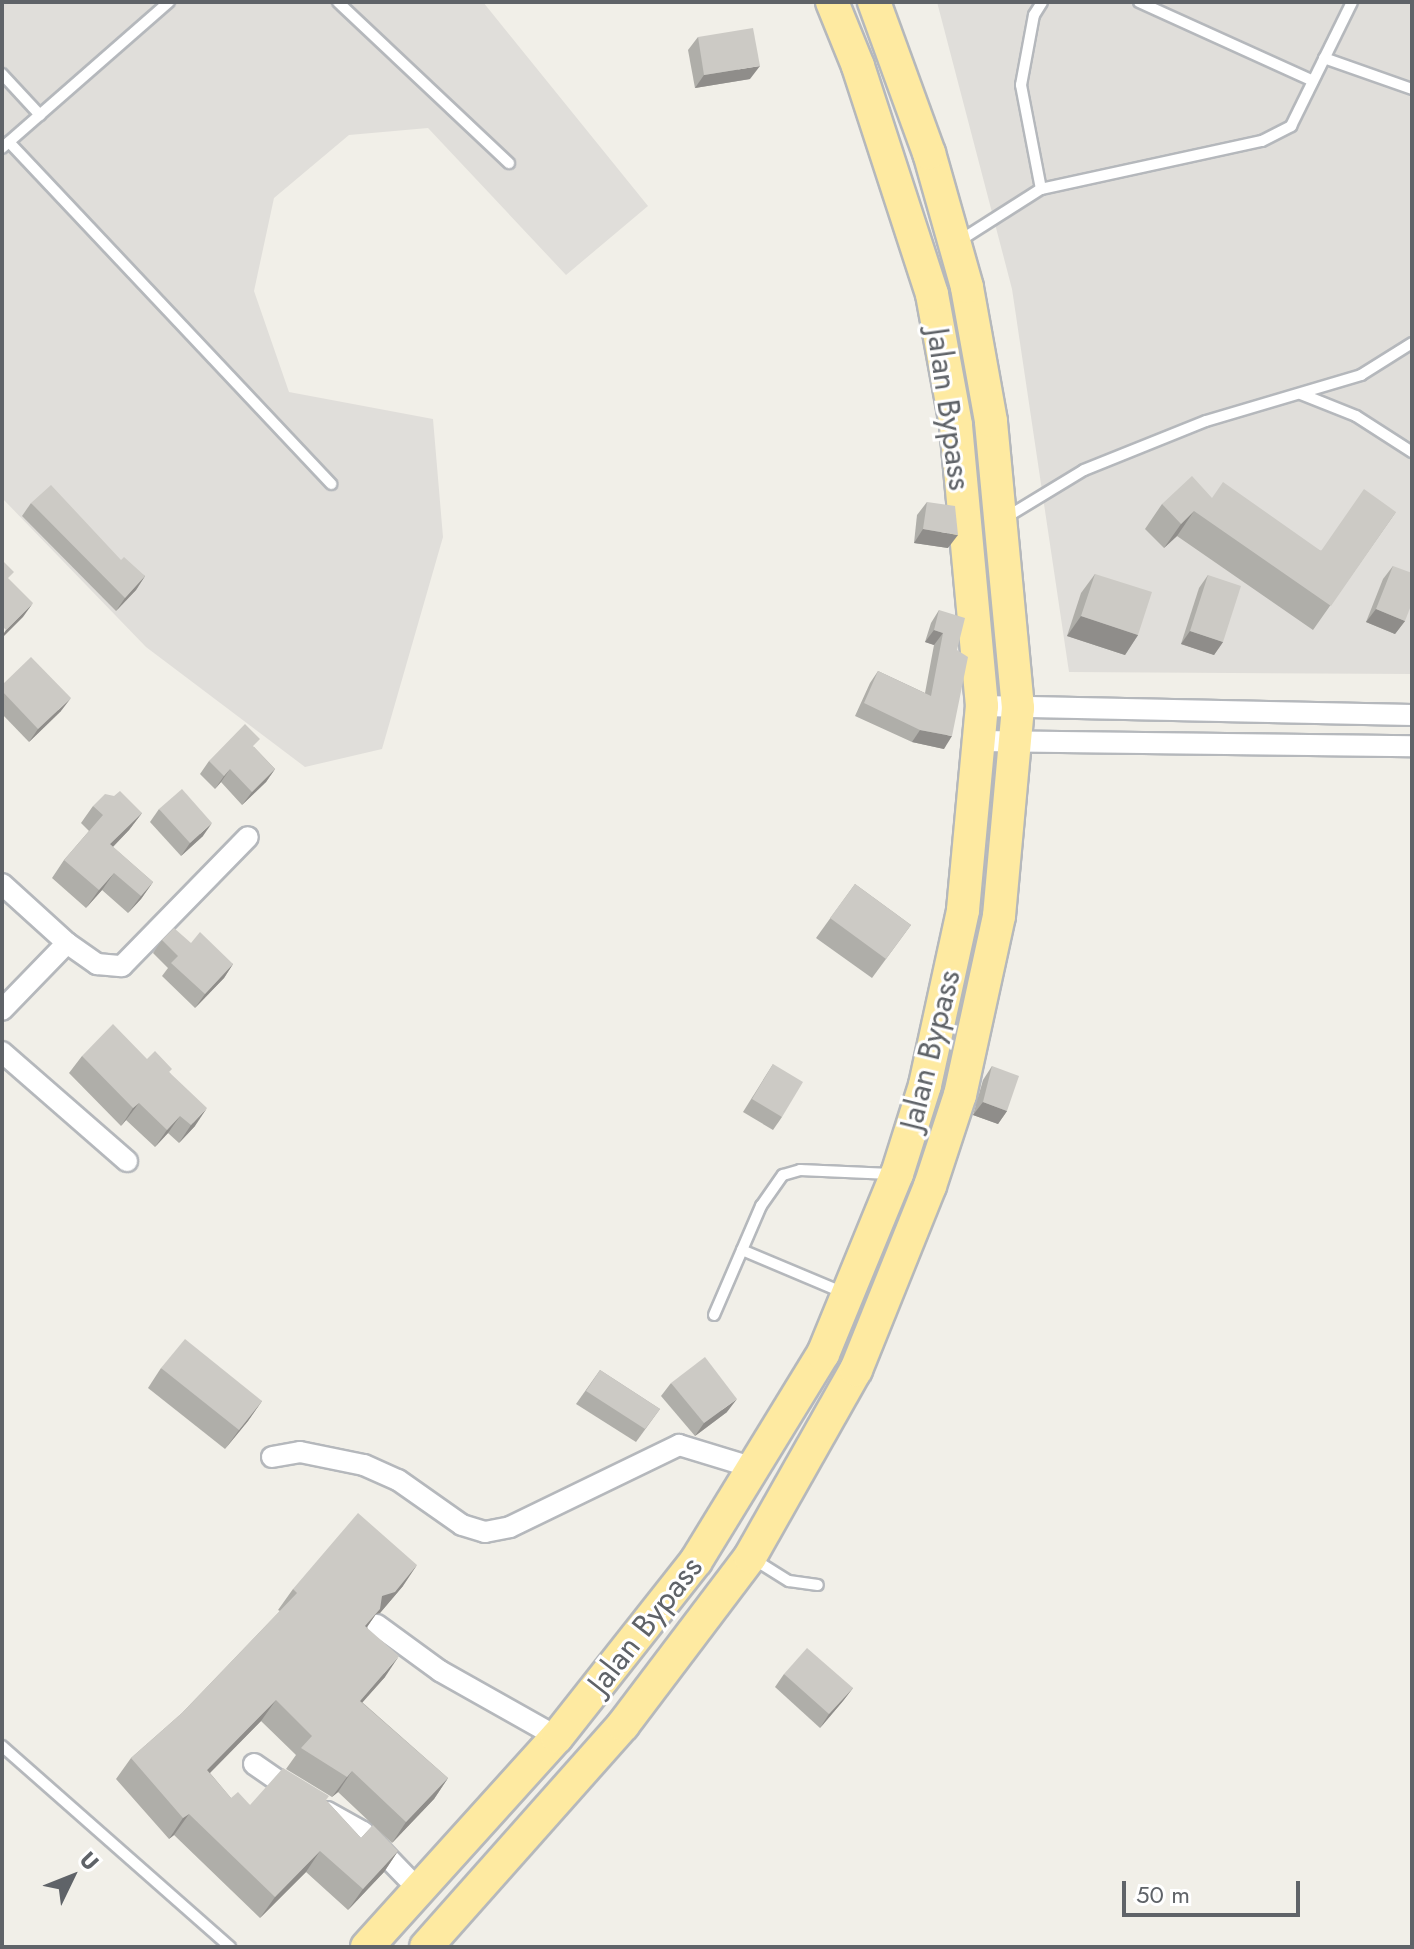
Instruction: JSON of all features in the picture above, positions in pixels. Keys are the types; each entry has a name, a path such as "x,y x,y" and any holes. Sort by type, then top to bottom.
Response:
{"highway":[{"name":"Jalan Bypass","path":"367,1947 557,1737 696,1561 823,1354 897,1174 925,1085 963,910 982,706 956,425 932,294 858,66 832,2"},
{"name":"Jalan Bypass","path":"426,1947 623,1725 750,1557 856,1370 930,1186 960,1095 999,916 1018,741 1018,708 991,421 955,244 897,56 874,2"}],"street":[{"path":"982,706 1412,715"},
{"path":"978,741 1412,746"},
{"path":"2,884 67,943 97,964 122,966 248,837"},
{"path":"2,1010 67,943"},
{"path":"2,1052 127,1161"},
{"path":"272,1457 300,1452 364,1465 398,1480 462,1525 485,1532 510,1527 679,1445 754,1468"},
{"path":"377,1625 440,1671 557,1737"},
{"path":"254,1764 363,1832 418,1889"}],"lane":[{"path":"169,2 6,145 331,484"},
{"path":"338,2 509,163"},
{"path":"1041,189 1021,85 1034,15 1042,2"},
{"path":"1139,2 1313,81"},
{"path":"955,244 1041,189 1262,141 1291,126 1352,2"},
{"path":"1324,58 1412,89"},
{"path":"2,74 40,115"},
{"path":"1001,520 1084,470 1206,421 1361,375 1412,343"},
{"path":"1301,394 1356,416 1412,452"},
{"path":"714,1315 773,1184 783,1175 800,1170 897,1174"},
{"path":"742,1250 848,1295"},
{"path":"750,1557 789,1581 818,1585"},
{"path":"2,1746 230,1947"}],"shaded area":[{"path":"2,2 483,2 648,206 566,275 428,128 349,135 274,198 254,291 289,392 433,419 443,537 382,749 305,767 146,647 2,498"},
{"path":"937,2 1412,2 1412,674 1069,672 1012,289"}],"building":[{"path":"753,28 760,66 704,75 698,37"},
{"path":"1192,476 1212,498 1223,482 1321,551 1364,489 1396,512 1331,606 1194,511 1181,524 1162,504"},
{"path":"51,485 121,560 124,557 145,576 125,598 31,503"},
{"path":"927,502 955,506 958,535 923,529"},
{"path":"2,560 14,572 8,578 33,603 6,630 2,626"},
{"path":"1393,566 1412,573 1412,603 1405,621 1376,609"},
{"path":"1095,574 1152,592 1138,635 1081,616"},
{"path":"1208,575 1241,586 1223,642 1190,631"},
{"path":"939,610 965,618 957,650 968,657 952,736 920,730 864,703 878,671 931,696 943,633 934,630"},
{"path":"31,657 71,698 38,729 2,691 2,685"},
{"path":"245,724 260,739 253,746 275,769 252,792 230,769 224,776 209,761"},
{"path":"182,789 212,823 190,843 159,809"},
{"path":"120,791 142,813 110,844 153,882 141,896 114,873 99,890 64,860 103,815 93,806 105,794 114,796"},
{"path":"855,884 911,925 886,959 830,918"},
{"path":"174,928 191,943 200,932 233,964 205,994 171,963 178,956 162,940"},
{"path":"113,1024 147,1059 155,1051 172,1069 169,1072 207,1108 191,1125 180,1116 167,1130 139,1103 133,1108 82,1056"},
{"path":"773,1064 803,1082 782,1117 752,1099"},
{"path":"992,1066 1019,1076 1007,1111 983,1102"},
{"path":"185,1339 262,1401 239,1430 161,1368"},
{"path":"705,1357 737,1399 704,1423 671,1383"},
{"path":"600,1370 660,1409 645,1429 586,1391"},
{"path":"358,1513 417,1565 395,1592 382,1596 380,1609 365,1626 399,1656 360,1701 448,1778 406,1822 352,1771 347,1777 301,1748 312,1736 276,1700 207,1770 231,1798 238,1792 250,1805 283,1768 329,1796 326,1800 361,1838 373,1825 398,1851 363,1889 320,1851 275,1897 189,1814 183,1818 131,1758 182,1713 297,1593 293,1589"},
{"path":"807,1648 853,1688 829,1714 784,1674"}]}
